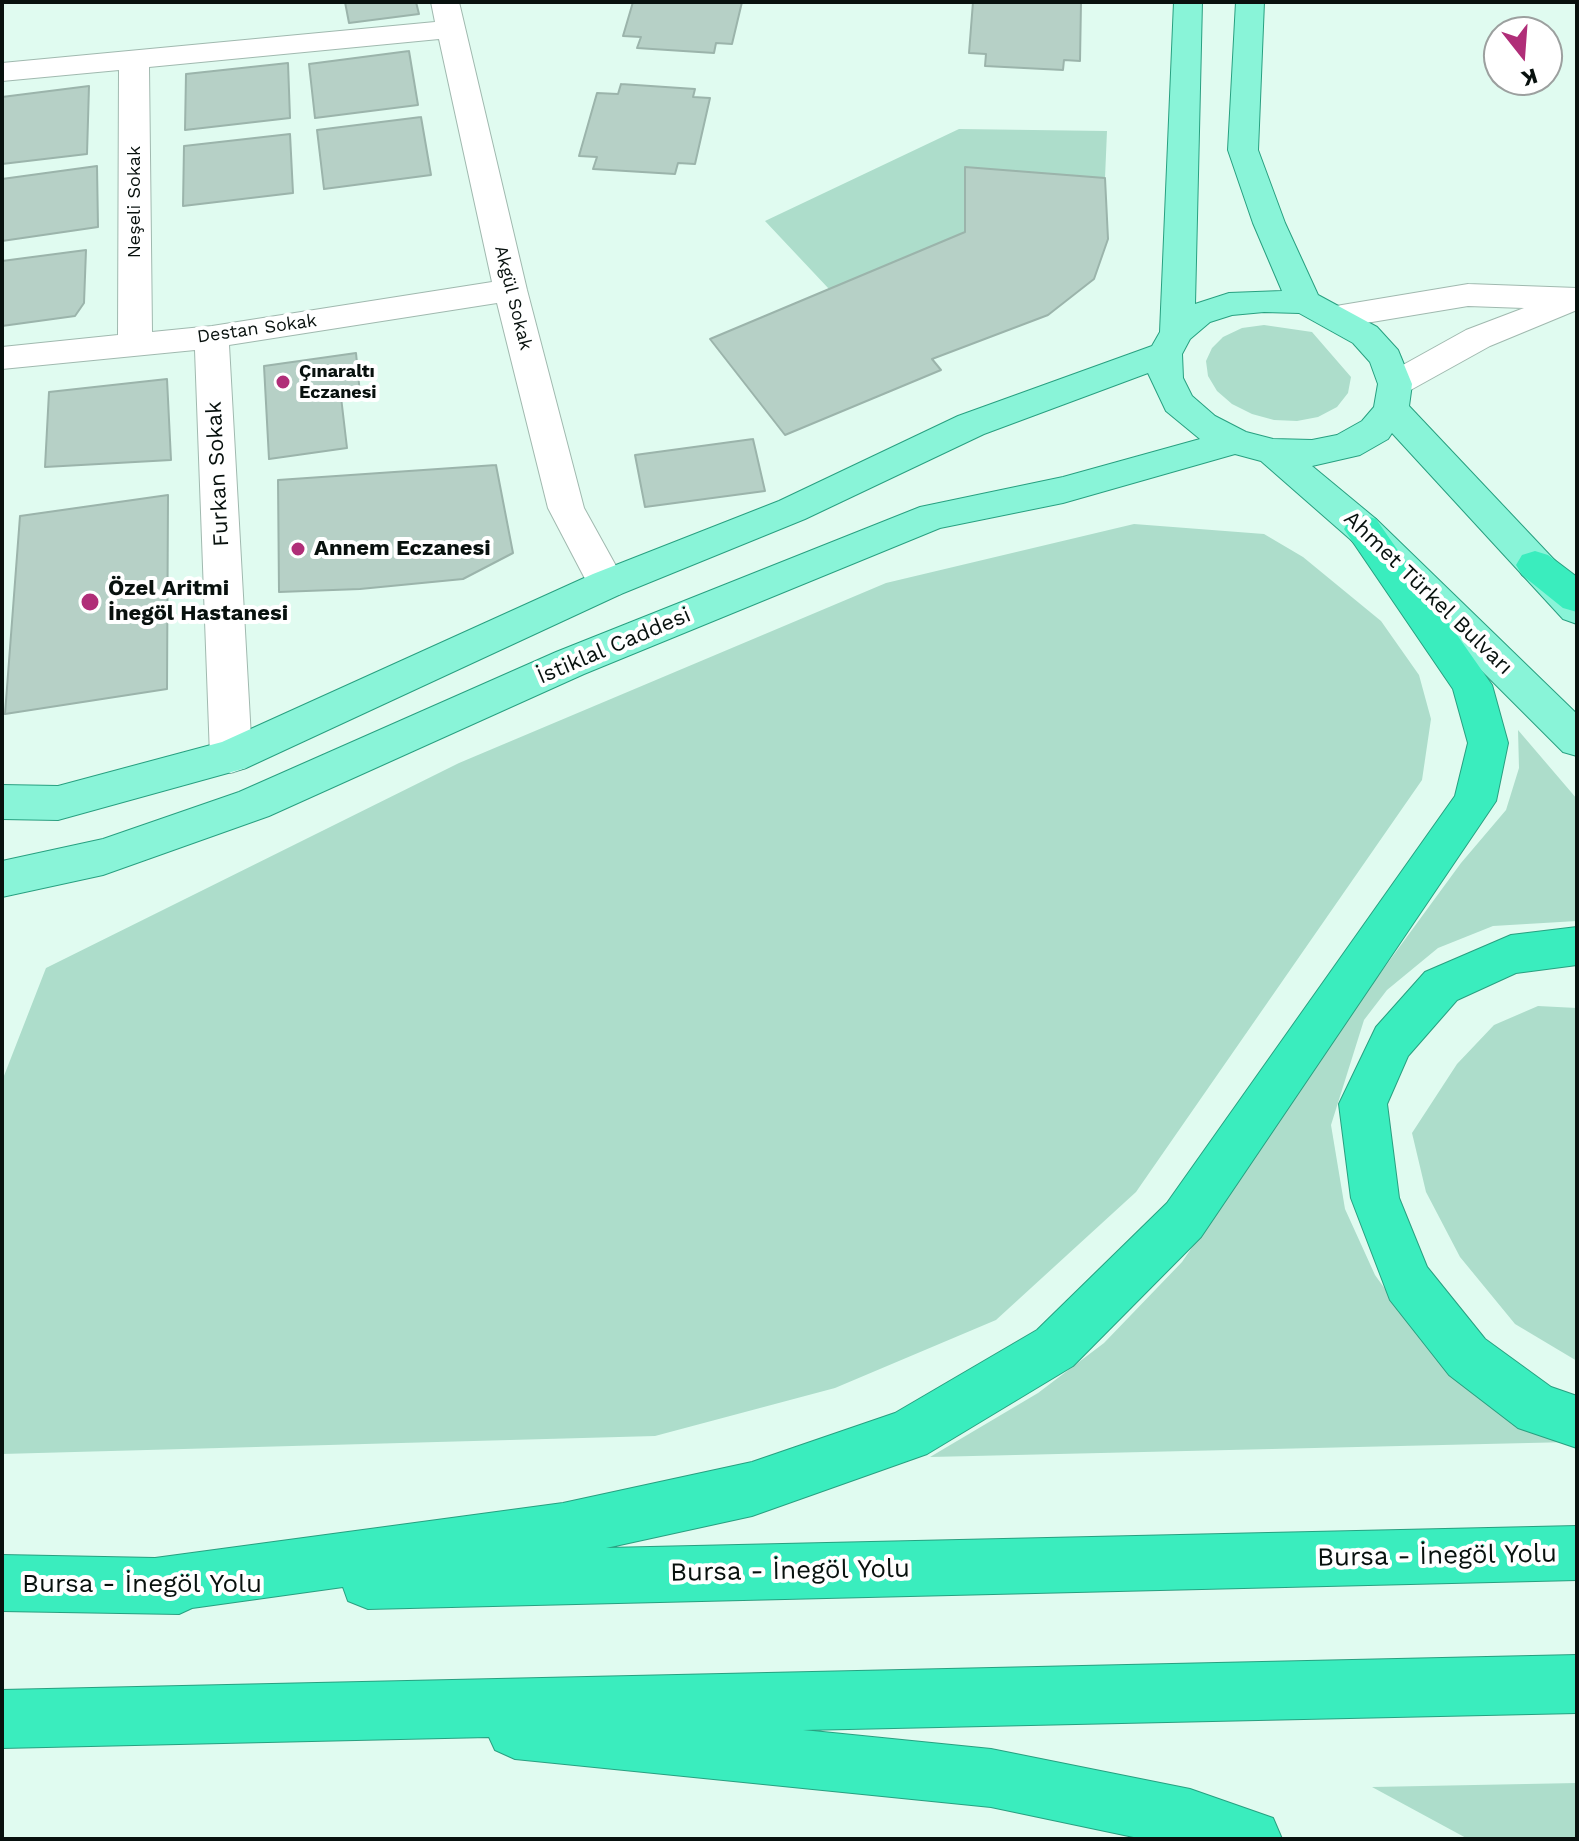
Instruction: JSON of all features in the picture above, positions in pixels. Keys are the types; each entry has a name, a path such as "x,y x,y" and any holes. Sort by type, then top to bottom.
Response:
{"highway":[{"path":"152,1586 563,1530 752,1489 908,1435 1055,1348 1184,1220 1475,801 1488,743 1472,685 1363,529"},
{"path":"1535,565 1577,598"},
{"path":"1577,946 1511,954 1441,986 1392,1042 1363,1104 1375,1198 1408,1283 1467,1357 1537,1409 1577,1422"},
{"name":"Bursa - İnegöl Yolu","path":"2,1583 152,1586 1577,1553"},
{"path":"2,1719 1577,1684"},
{"path":"322,1711 991,1778 1190,1819 1252,1839"}],"main road":[{"path":"1188,2 1171,343 1166,378 1178,403 1202,425 1235,442 1273,452 1312,453 1347,446 1375,430 1393,396"},
{"path":"1250,2 1243,150 1269,223 1304,302"},
{"path":"2,802 58,803 231,756 607,584 792,510 971,425 1171,343 1198,314 1229,304 1304,302 1365,335 1386,358 1393,396 1535,565 1577,609"},
{"name":"İstiklal Caddesi","path":"2,879 103,857 254,804 570,663 933,516 1063,490 1235,442"},
{"name":"Ahmet Türkel Bulvarı","path":"1273,452 1363,529 1577,740"}],"street":[{"path":"2,72 134,59 447,16"},
{"name":"Akgül Sokak","path":"447,16 510,290 566,508 607,584"},
{"name":"Neşeli Sokak","path":"134,59 135,344"},
{"name":"Destan Sokak","path":"2,358 212,337 510,290"},
{"path":"1336,317 1468,295 1577,300"},
{"path":"1393,396 1478,338 1577,300"},
{"name":"Furkan Sokak","path":"212,337 231,756"}],"green space":[{"path":"959,129 1107,131 1105,178 965,167 965,232 829,289 765,221"},
{"path":"1264,325 1312,332 1351,377 1348,393 1337,407 1318,417 1297,421 1274,420 1232,404 1217,391 1208,376 1206,361 1212,348 1223,337 1242,328"},
{"path":"1134,524 1264,534 1303,557 1381,621 1419,675 1431,719 1422,780 1136,1192 996,1320 835,1388 655,1436 2,1454 2,1081 46,968 459,763 886,583"},
{"path":"1518,730 1577,799 1577,921 1493,926 1438,948 1387,990 1364,1020 1331,1125 1345,1209 1375,1275 1423,1342 1484,1395 1571,1442 930,1457 1038,1393 1104,1343 1182,1262 1373,983 1461,863 1506,810 1519,768"},
{"path":"1538,1006 1577,1008 1577,1361 1515,1324 1460,1257 1426,1192 1412,1133 1457,1064 1494,1025"},
{"path":"1577,1783 1577,1839 1468,1839 1372,1787"}],"building":[{"path":"345,2 416,2 419,14 349,23"},
{"path":"633,2 742,2 732,44 716,43 714,53 637,48 641,37 623,36"},
{"path":"973,2 1081,2 1080,61 1064,60 1063,70 985,66 986,54 969,53"},
{"path":"409,51 418,105 315,118 309,64"},
{"path":"288,63 290,118 185,130 186,74"},
{"path":"621,84 695,89 693,97 710,98 695,164 678,163 675,174 593,169 597,157 579,156 597,93 618,94"},
{"path":"89,86 87,154 2,164 2,97"},
{"path":"421,117 431,175 324,189 317,130"},
{"path":"290,134 293,193 183,206 184,146"},
{"path":"97,166 98,227 2,241 2,179"},
{"path":"965,167 1105,178 1108,239 1094,279 1048,315 932,359 941,370 785,435 710,339 965,232"},
{"path":"86,250 84,303 75,316 2,326 2,261"},
{"path":"356,353 360,394 341,397 347,448 269,459 264,366"},
{"path":"167,379 171,460 45,467 49,392"},
{"path":"753,439 765,491 645,507 635,455"},
{"path":"496,465 513,553 463,579 360,589 279,592 278,480"},
{"name":"Özel Aritmi İnegöl Hastanesi","path":"168,495 167,689 5,714 20,516"}],"place":[{"name":"Çınaraltı Eczanesi","path":"283,382"},
{"name":"Annem Eczanesi","path":"298,549"},
{"name":"Özel Aritmi İnegöl Hastanesi","path":"90,602"}]}
